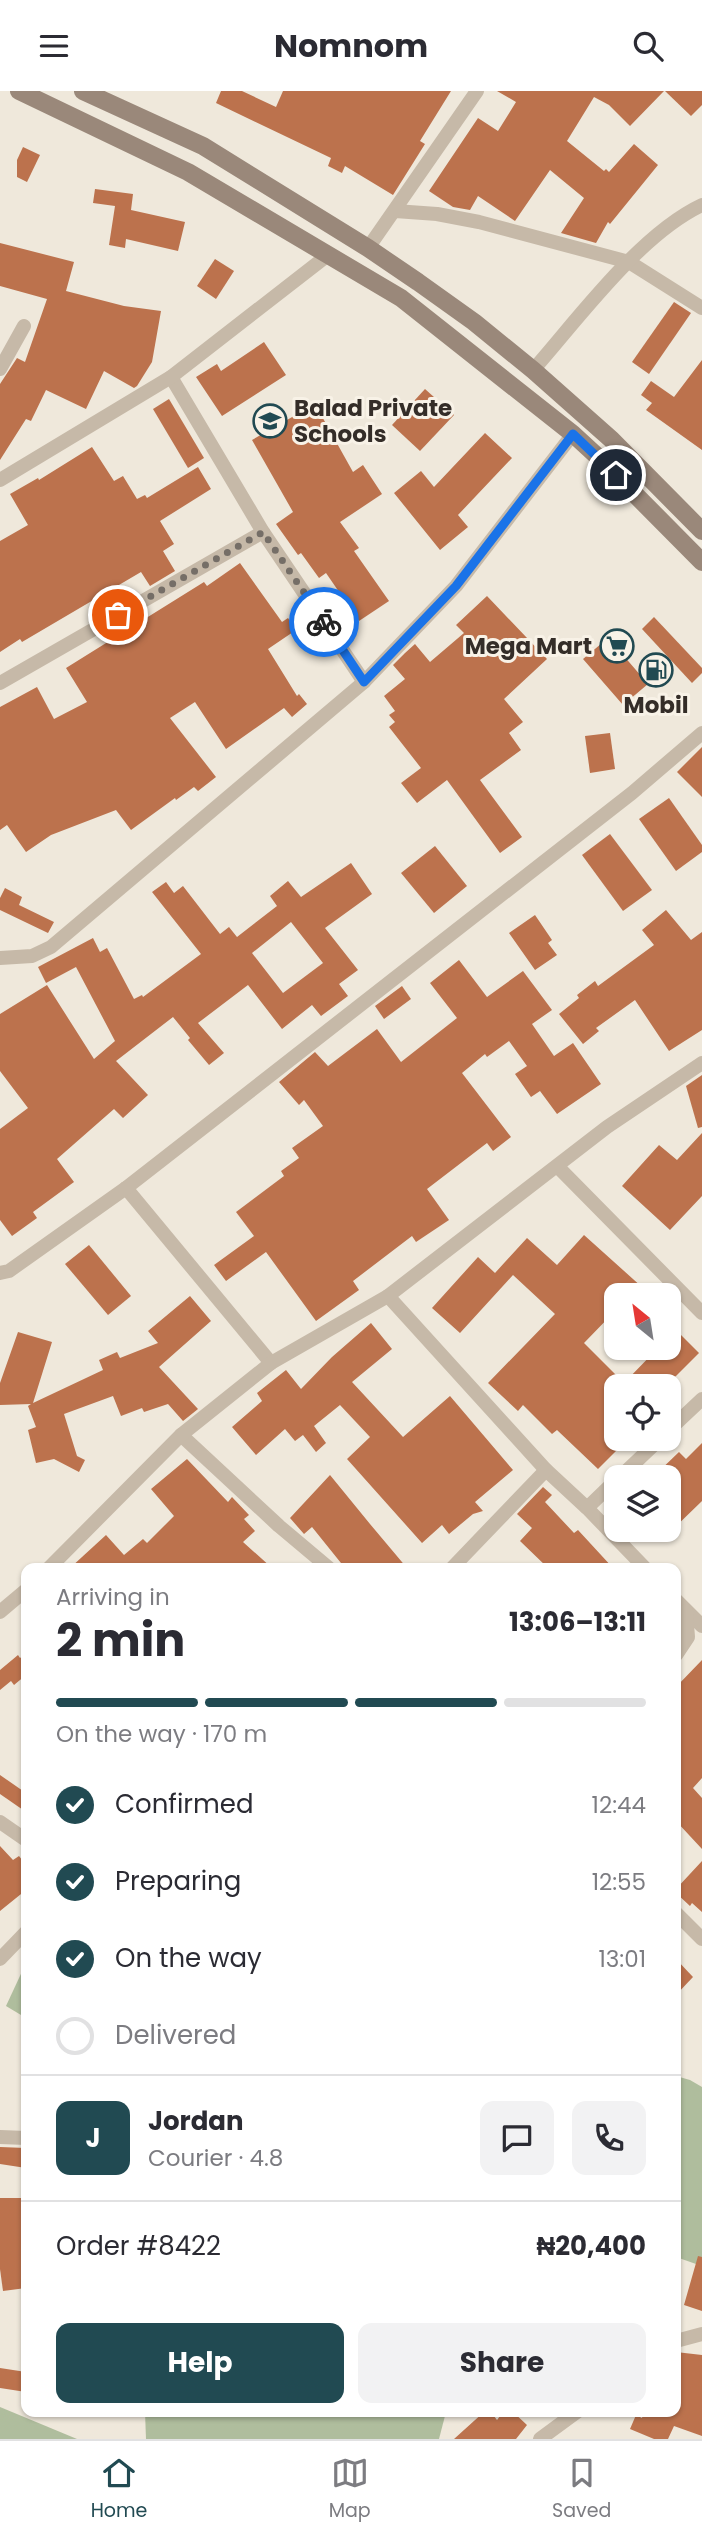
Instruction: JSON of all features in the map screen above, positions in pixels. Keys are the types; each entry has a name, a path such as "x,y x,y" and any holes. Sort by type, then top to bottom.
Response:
{"street":[{"path":"19,91 188,172 401,298 573,434 702,562"},
{"path":"83,91 203,146 368,248 474,322 612,440 702,531"},
{"path":"368,248 477,91"},
{"path":"533,370 629,261 664,230 701,203"},
{"path":"395,211 437,214 479,222 629,261 702,308"},
{"path":"0,480 171,377 328,255"},
{"path":"0,369 24,326"},
{"path":"171,377 263,532 364,682"},
{"path":"0,958 32,956 51,947 364,682 456,586 573,434"},
{"path":"0,683 263,532"},
{"path":"0,1273 9,1271 126,1188 632,793 702,733"},
{"path":"54,1563 181,1435 271,1363 388,1296 635,1107 702,1063"},
{"path":"558,1167 702,1313"},
{"path":"126,1188 271,1363"},
{"path":"388,1296 546,1470 640,1563"},
{"path":"681,1419 702,1399"},
{"path":"181,1435 323,1563"},
{"path":"633,1465 647,1451"},
{"path":"457,1563 546,1470"},
{"path":"587,1508 604,1492"},
{"path":"0,1612 21,1594"},
{"path":"681,1606 702,1626"},
{"path":"681,1648 688,1637 686,1611"},
{"path":"0,1822 21,1837"},
{"path":"681,1918 702,1939"},
{"path":"0,1959 21,1937"},
{"path":"0,2137 21,2138"},
{"path":"681,2340 702,2334"},
{"path":"540,2439 570,2417"}],"green space":[{"path":"21,1974 21,2015 6,2006"},
{"path":"681,2077 702,2087 702,2262 696,2264 681,2259"},
{"path":"0,2407 77,2439 0,2439"},
{"path":"145,2417 445,2417 439,2439 146,2439"}],"building":[{"path":"221,91 242,91 276,107 283,91 451,91 420,141 425,144 393,195 345,166 342,173 328,166 331,158 216,103"},
{"path":"497,91 664,91 630,126 609,105 594,97 567,141 604,171 606,169 609,172 634,144 658,165 610,224 608,222 596,243 561,233 584,198 550,170 515,221 478,196 470,210 453,207 429,191 478,118 498,131 516,102"},
{"path":"665,91 702,91 702,105 691,116"},
{"path":"23,147 40,155 27,182 17,177 17,160"},
{"path":"95,189 133,194 131,210 185,222 178,251 126,239 125,248 109,245 115,206 93,203"},
{"path":"0,243 74,262 66,291 124,306 161,311 152,362 137,386 134,388 104,371 86,409 46,390 31,421 26,419 0,460 0,384 17,358 25,362 47,299 0,286"},
{"path":"215,259 234,271 216,299 197,286"},
{"path":"674,302 691,313 649,374 632,362"},
{"path":"264,342 286,375 222,416 196,377 217,364 221,371"},
{"path":"702,360 702,450 646,410 652,403 641,395 651,381 674,397"},
{"path":"425,389 454,415 420,451 392,425"},
{"path":"169,399 204,458 188,468 153,409"},
{"path":"315,404 353,472 363,465 382,494 340,522 359,548 354,551 389,601 359,621 326,573 319,578 301,553 298,555 276,524 293,512 252,440"},
{"path":"485,433 512,458 458,515 468,527 440,550 394,493 421,471 434,487"},
{"path":"92,447 114,481 123,476 137,499 145,495 147,498 198,467 211,489 160,521 174,544 163,551 175,571 150,586 141,572 22,642 20,639 0,652 0,541 28,525 10,494 38,478 39,480"},
{"path":"240,563 282,622 288,618 296,630 268,649 297,696 299,694 307,704 292,717 284,708 226,749 195,702 170,718 216,777 198,791 194,787 176,800 175,798 131,830 116,810 51,835 26,852 7,825 0,830 0,707 37,687 54,719 87,702 66,668 204,582 207,586"},
{"path":"487,596 547,659 504,699 523,722 509,733 521,750 480,780 522,837 500,853 447,780 417,803 401,783 421,768 389,727 395,722 389,715 395,711 384,696 405,679 393,665 405,653 415,644 430,662 464,633 456,625"},
{"path":"654,617 702,668 702,673 692,683 642,629"},
{"path":"614,633 629,651 623,655 648,684 623,705 583,659"},
{"path":"610,733 615,769 590,773 585,736"},
{"path":"702,747 702,797 677,772"},
{"path":"669,798 702,845 702,852 676,871 639,819"},
{"path":"610,834 652,890 623,911 582,855"},
{"path":"435,846 467,886 434,913 401,873"},
{"path":"351,863 372,894 325,928 358,970 339,984 348,996 321,1016 312,1005 282,1029 248,985 198,1023 224,1053 209,1065 173,1017 116,1061 148,1095 123,1118 114,1109 57,1159 74,1182 33,1212 37,1218 12,1236 0,1220 0,1129 28,1108 0,1071 0,1014 47,985 94,1059 115,1041 76,967 46,983 38,967 93,938 100,952 107,948 134,999 142,995 143,997 201,954 152,892 166,882 174,893 183,886 220,934 229,927 237,937 277,906 270,896 288,881 301,897","holes":["291,922 323,963 283,993 252,953"]},
{"path":"5,888 22,897 19,905 54,922 48,933 0,910 0,898"},
{"path":"666,910 691,940 702,932 702,1030 669,1051 635,1000 596,1028 599,1031 583,1044 559,1014 595,981 598,986 654,945 642,930"},
{"path":"535,915 552,940 548,943 557,955 535,970 509,933"},
{"path":"459,960 487,997 523,971 552,1010 532,1024 554,1056 573,1043 601,1084 557,1114 540,1091 531,1097 515,1074 527,1066 509,1041 487,1057 485,1054 462,1073 511,1137 493,1151 487,1143 427,1189 449,1220 416,1242 412,1236 353,1281 359,1290 316,1321 266,1252 226,1281 214,1265 254,1236 236,1212 284,1176 281,1171 299,1158 292,1148 323,1126 304,1100 299,1105 279,1082 315,1052 328,1066 377,1029 401,1062 457,1018 430,983"},
{"path":"402,986 411,999 384,1019 375,1006"},
{"path":"702,1075 702,1127 698,1128 686,1086"},
{"path":"702,1133 702,1196 670,1230 622,1186 659,1145 677,1160"},
{"path":"584,1235 637,1283 604,1283 604,1322 584,1343 615,1374 604,1374 604,1451 616,1451 598,1469 557,1430 552,1434 523,1405 518,1411 488,1383 555,1314 513,1275 460,1333 432,1308 478,1257 495,1273 527,1238 557,1265"},
{"path":"89,1245 131,1296 108,1315 65,1264"},
{"path":"190,1296 211,1321 159,1367 198,1409 183,1421 168,1404 144,1412 142,1408 121,1416 113,1396 64,1414 77,1456 85,1460 79,1472 54,1459 36,1463 28,1430 36,1427 28,1406 31,1404 0,1405 0,1383 18,1332 52,1342 33,1403 103,1370 99,1360 117,1352 120,1358 158,1343 148,1331"},
{"path":"371,1323 392,1349 352,1382 403,1437 450,1396 513,1470 475,1502 483,1511 473,1514 449,1534 442,1525 422,1543 347,1459 370,1437 340,1405 314,1426 326,1443 316,1452 303,1435 295,1441 285,1429 256,1455 232,1427 262,1401 257,1393 286,1370 301,1389"},
{"path":"681,1335 699,1353 678,1374 633,1374 646,1360 681,1360"},
{"path":"702,1443 702,1501 681,1521 681,1465 665,1465 679,1452 686,1459"},
{"path":"187,1459 228,1502 232,1497 249,1515 244,1519 255,1531 243,1542 266,1563 75,1563 106,1535 124,1555 143,1539 147,1543 174,1516 151,1489"},
{"path":"330,1475 403,1563 341,1563 312,1527 304,1534 290,1518"},
{"path":"543,1487 552,1495 545,1502 574,1533 578,1530 608,1563 543,1563 520,1541 532,1528 517,1514"},
{"path":"18,1655 21,1679 14,1685 11,1681 0,1690 0,1670"},
{"path":"702,1660 702,1778 693,1788 702,1798 702,1849 681,1826 681,1682"},
{"path":"0,1775 21,1790 21,1809 0,1794"},
{"path":"0,1846 13,1860 19,1856 21,1859 21,1894 0,1911"},
{"path":"702,1861 702,1912 681,1898 681,1884"},
{"path":"681,1964 693,1977 681,1990"},
{"path":"0,2147 21,2148 21,2167 0,2164"},
{"path":"0,2198 21,2198 21,2289 3,2291 0,2269"},
{"path":"698,2256 702,2257 702,2311 684,2305"},
{"path":"681,2353 702,2355 702,2436 674,2426 668,2439 654,2439 630,2429 635,2417 681,2417"},
{"path":"0,2368 21,2371 21,2391 0,2388"},
{"path":"478,2417 495,2417 497,2420 499,2417 518,2417 527,2425 516,2439 454,2439"}],"way so far":[{"path":"118,615 263,532 324,622"}],"place":[{"name":"Balad Private Schools","path":"270,421"},
{"name":"Mega Mart","path":"617,646"},
{"name":"Mobil","path":"656,670"}],"route":[{"path":"324,622 364,682 456,586 573,434 616,475"}]}
